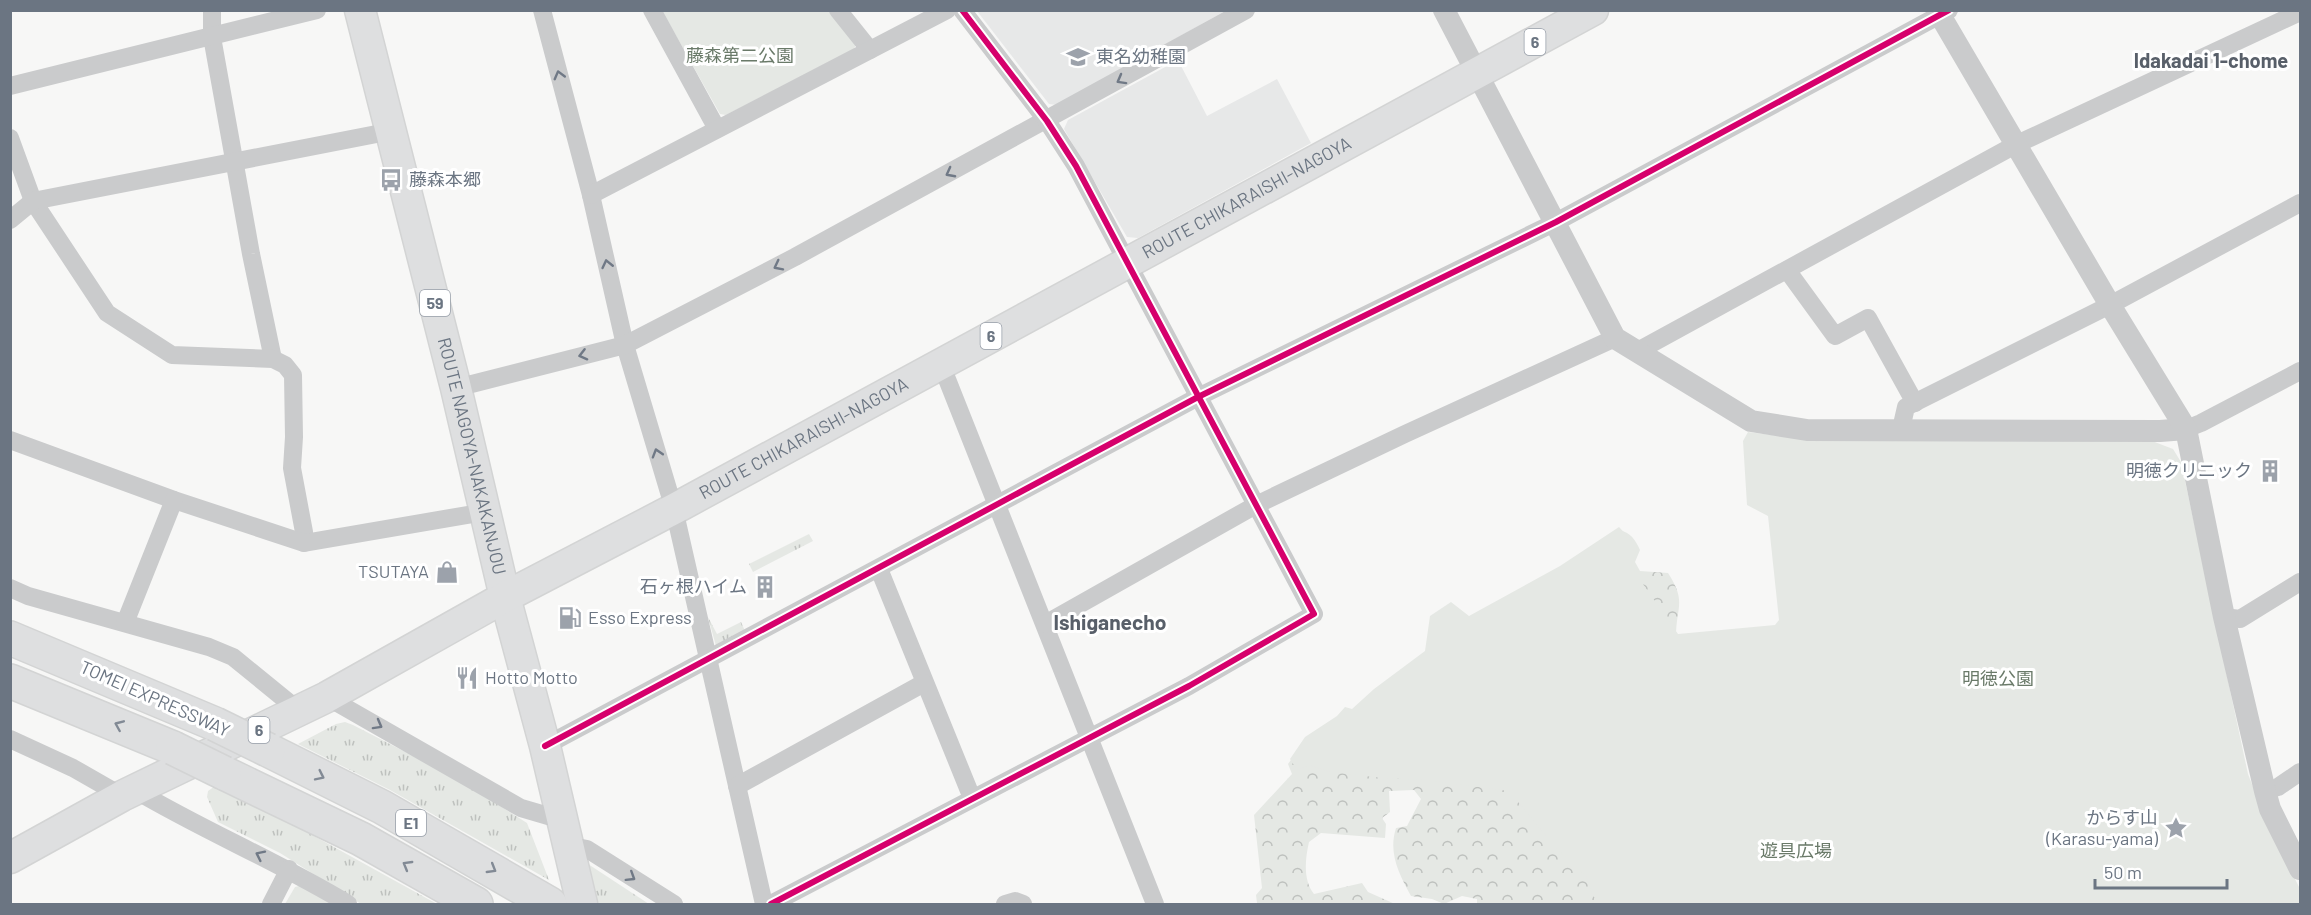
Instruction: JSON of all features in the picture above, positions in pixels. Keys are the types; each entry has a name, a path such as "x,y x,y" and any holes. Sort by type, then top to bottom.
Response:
{"highway":[{"name":"TOMEI EXPRESSWAY","path":"10,638 215,724 268,750 382,807 550,904"},
{"name":"TOMEI EXPRESSWAY","path":"10,681 224,772 361,839 476,904"}],"main road":[{"name":"ROUTE NAGOYA-NAKAKANJOU","path":"360,10 545,746 582,904"},
{"name":"ROUTE CHIKARAISHI-NAGOYA","path":"10,858 128,793 327,697 506,597 674,509 1593,10"}],"street":[{"path":"212,10 212,37 251,254 273,359"},
{"path":"10,86 318,10"},
{"path":"542,10 591,195 625,345 674,509 764,904"},
{"path":"652,10 717,129"},
{"path":"838,10 870,50"},
{"path":"591,195 946,10"},
{"path":"771,904 1190,686 1314,614 1077,166 1047,121 962,10"},
{"path":"456,388 625,345 806,251 1047,121 1246,10"},
{"path":"1444,10 1615,339 1751,421 1807,430 2160,431 2186,429 2301,371"},
{"path":"545,746 1198,396 1556,222 1942,12 2015,145 2186,429 2224,617 2265,791 2270,809 2301,868"},
{"path":"1636,352 2015,145 2301,12"},
{"path":"10,220 33,201 392,131"},
{"path":"10,138 33,201 106,313 172,355 273,359 285,365 293,375 292,468 304,543"},
{"path":"1901,429 1906,407 2110,305 2301,203"},
{"path":"1787,270 1835,336 1868,318 1915,403"},
{"path":"1045,624 1256,505 1405,434 1615,339"},
{"path":"941,364 1155,904"},
{"path":"10,440 174,500 304,543 485,512"},
{"path":"125,623 174,500"},
{"path":"879,569 972,798"},
{"path":"2224,617 2240,619 2301,582"},
{"path":"10,588 28,596 209,647 233,657 298,710"},
{"path":"737,786 924,683"},
{"path":"327,697 565,832 587,849 674,904"},
{"path":"10,739 165,808 289,869 348,904"},
{"path":"2265,791 2278,787 2301,772"},
{"path":"271,904 289,869"},
{"path":"1005,904 1015,901 1023,904"}],"shaded area":[{"name":"東名幼稚園","path":"977,11 1225,11 1057,105 1049,104"},
{"path":"1178,60 1207,116 1277,79 1311,143 1138,238 1127,237 1064,129 1068,120"}],"green space":[{"name":"藤森第二公園","path":"662,11 831,11 857,42 854,49 726,115 720,114"},
{"name":"明徳公園","path":"1748,432 1803,439 2152,441 2173,449 2181,462 2248,774 2267,823 2300,889 2300,904 1599,904 1592,894 1586,876 1557,849 1509,791 1426,780 1330,772 1309,765 1297,770 1290,759 1305,737 1337,716 1345,707 1352,709 1374,689 1425,651 1430,616 1451,602 1469,616 1560,566 1619,527 1637,546 1631,567 1678,634 1775,625 1779,620 1768,516 1747,505 1743,441"},
{"path":"1619,530 1630,535 1638,546 1640,550 1635,562 1640,571 1668,573 1677,591 1679,604 1676,637 1747,904 1477,904 1477,899 1462,896 1444,904 1432,899 1411,896 1396,863 1393,846 1396,828 1407,826 1421,799 1414,790 1389,791 1390,812 1382,818 1386,824 1385,838 1321,833 1309,842 1307,876 1314,894 1362,883 1368,892 1395,904 1257,903 1256,895 1262,888 1254,815 1292,774 1288,764 1293,757"},
{"path":"809,534 813,541 753,572 749,564"},
{"path":"708,617 717,634 741,622 745,631 716,646"},
{"path":"345,722 458,779 527,823 549,880 390,790 298,744 336,724"},
{"path":"215,786 305,831 437,904 361,904 280,853 218,822 207,797 208,791"},
{"path":"585,862 649,904 595,904"},
{"path":"303,885 335,904 285,904 295,887"}],"cycle path":[{"path":"771,904 1189,686 1314,614 1076,166 1047,121 962,10"},
{"path":"545,746 1198,397 1556,222 1949,10"}],"place":[{"name":"東名幼稚園","path":"1078,57"},
{"name":"藤森本郷","path":"391,180"},
{"name":"明徳クリニック","path":"2270,471"},
{"name":"TSUTAYA","path":"447,572"},
{"name":"石ヶ根ハイム","path":"765,587"},
{"name":"Esso Express","path":"570,618"},
{"name":"Hotto Motto","path":"467,678"},
{"name":"からす山 (Karasu-yama)","path":"2176,828"}],"district":[{"name":"Idakadai 1-chome","path":"2211,61"},
{"name":"Ishiganecho","path":"1110,623"}],"park label":[{"name":"遊具広場","path":"1796,851"}]}
